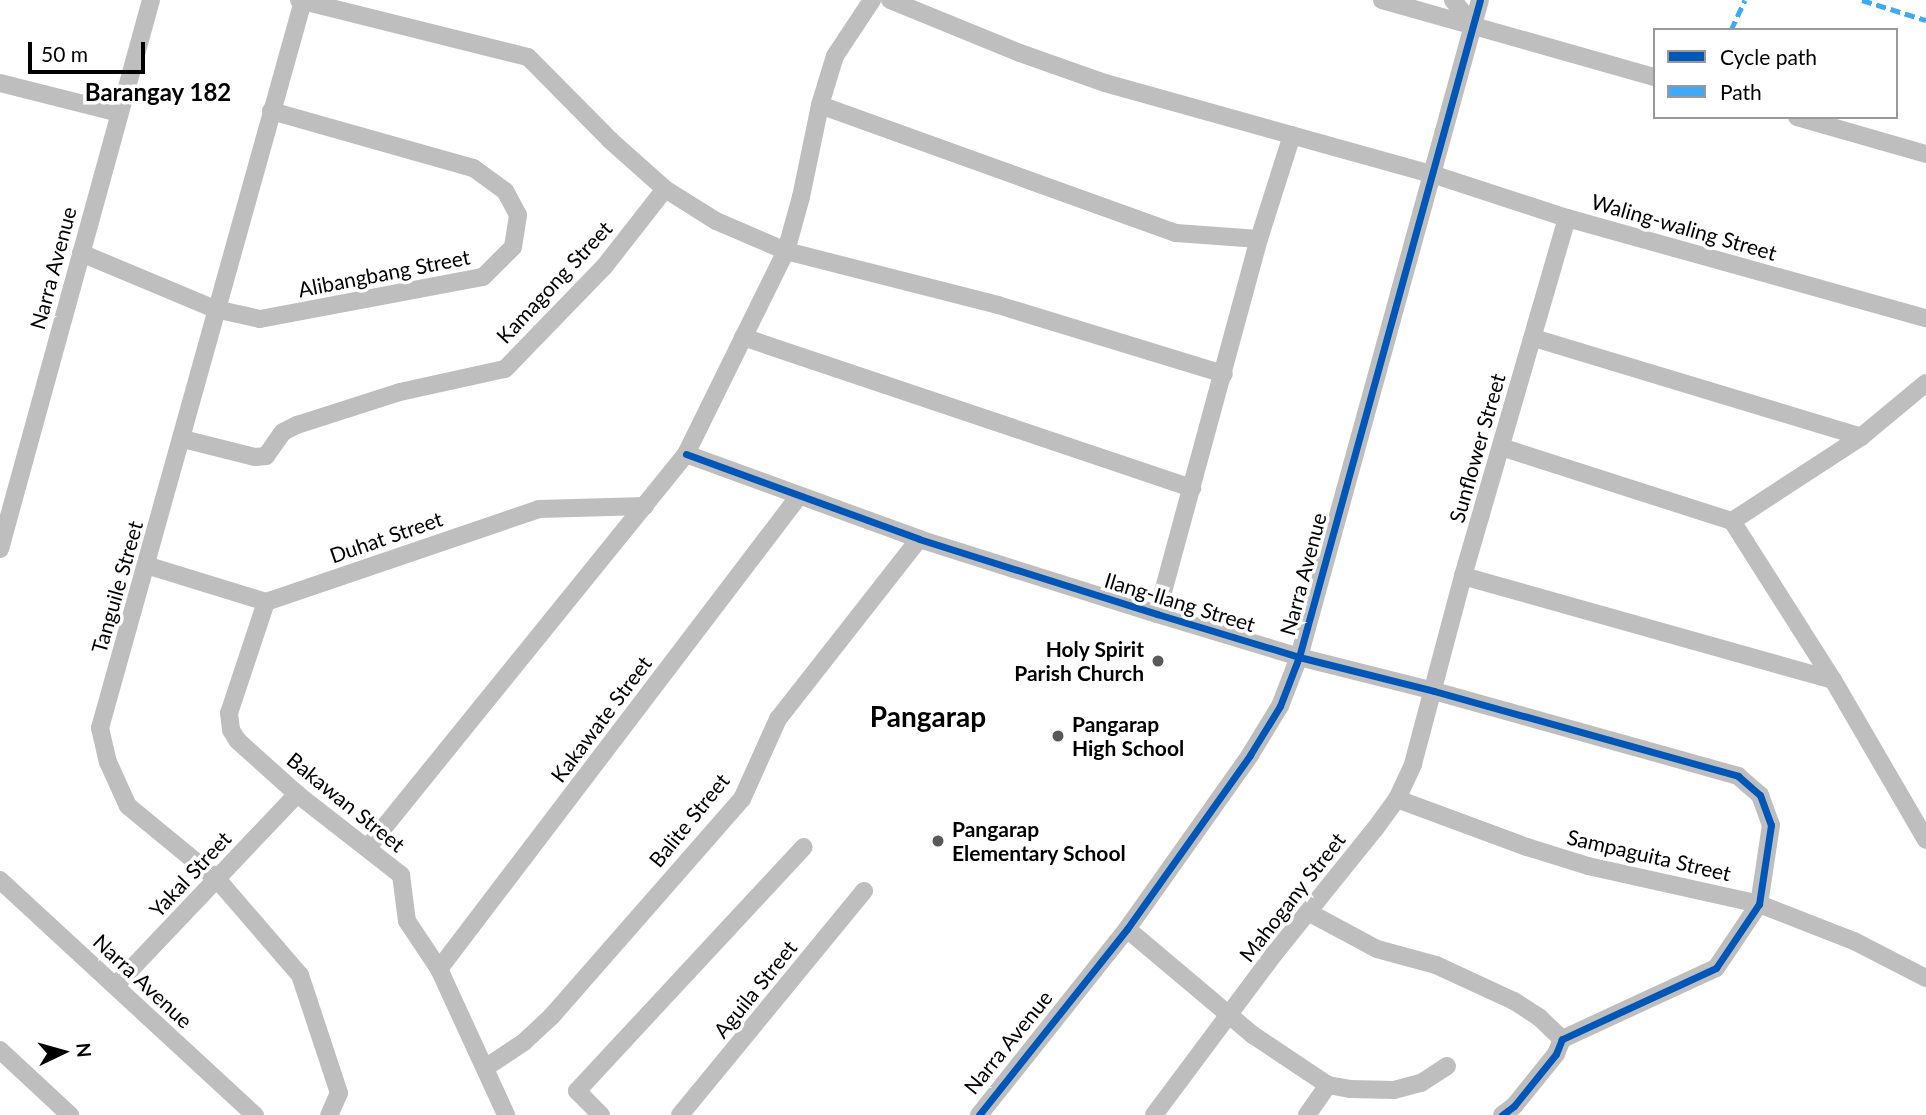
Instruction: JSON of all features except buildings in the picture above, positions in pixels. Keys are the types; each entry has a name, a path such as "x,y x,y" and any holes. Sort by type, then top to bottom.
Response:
{"street":[{"name":"Narra Avenue","path":"0,549 5,514 151,0"},
{"path":"368,847 686,454 786,251 802,197 820,106 835,56 872,0"},
{"name":"Waling-waling Street","path":"890,0 1020,53 1105,83 1432,174 1567,218 1926,318"},
{"path":"1382,0 1653,76"},
{"path":"1453,0 1474,26"},
{"name":"Narra Avenue","path":"979,1115 1127,929 1268,729 1299,657 1480,0"},
{"path":"301,1 528,57 610,140 664,189 716,221 786,251 998,305 1224,374"},
{"name":"Tanguile Street","path":"301,1 215,309 183,439 100,728 108,762 128,806 217,879 300,975 339,1093 329,1115"},
{"path":"0,83 119,113"},
{"path":"820,106 1176,233 1259,239"},
{"name":"Alibangbang Street","path":"81,253 215,309 260,319 368,296 483,277 513,247 518,215 505,191 473,168 271,111"},
{"path":"1804,119 1926,154"},
{"path":"1157,614 1259,239 1292,135"},
{"name":"Kamagong Street","path":"183,439 255,457 266,456 283,432 297,425 400,392 505,369 604,267 664,189"},
{"name":"Sunflower Street","path":"1434,691 1463,576 1567,218"},
{"path":"743,337 1192,488"},
{"path":"1534,338 1861,437"},
{"path":"1732,521 1861,437 1926,383"},
{"path":"1501,447 1732,521 1833,680 1926,840"},
{"name":"Ilang-Ilang Street","path":"686,454 919,539 1157,614 1299,657 1434,691 1738,776 1760,795 1771,825 1759,904"},
{"name":"Kakawate Street","path":"439,969 799,496"},
{"name":"Duhat Street","path":"265,602 539,509 645,506"},
{"name":"Balite Street","path":"485,1068 524,1042 551,1017 742,799 778,719 919,539"},
{"path":"146,565 265,602"},
{"path":"1463,576 1833,680"},
{"name":"Bakawan Street","path":"265,602 229,713 231,730 238,741 297,794 401,875 407,921 439,969 506,1115"},
{"name":"Mahogany Street","path":"1154,1115 1397,799 1413,764 1434,691"},
{"name":"Yakal Street","path":"115,986 297,794"},
{"name":"Sampaguita Street","path":"1397,799 1527,847 1588,866 1759,904 1854,941 1926,978"},
{"path":"601,1115 577,1091 804,847"},
{"name":"Narra Avenue","path":"0,880 255,1115"},
{"name":"Aguila Street","path":"680,1115 864,891"},
{"path":"1502,1115 1514,1107 1556,1054 1562,1039 1716,968 1759,904"},
{"path":"1308,912 1377,949 1436,965 1514,1001 1539,1017 1562,1039"},
{"path":"1127,929 1230,1017 1298,1068 1328,1085 1350,1089 1394,1090 1421,1083 1447,1066"},
{"path":"0,1050 70,1115"},
{"path":"1307,1115 1328,1085"}],"marked path":[{"path":"1732,28 1745,0"},
{"path":"1862,0 1926,20"}],"cycle path":[{"path":"979,1115 1127,929 1250,755 1280,706 1299,657 1480,0"},
{"path":"686,454 919,539 1157,614 1299,657 1434,691 1738,776 1760,795 1771,825 1759,904 1716,968 1562,1039 1556,1054 1514,1106 1502,1115"}],"place":[{"name":"Holy Spirit Parish Church","path":"1158,661"},
{"name":"Pangarap High School","path":"1058,736"},
{"name":"Pangarap Elementary School","path":"938,841"}],"district":[{"name":"Barangay 182","path":"158,92"},
{"name":"Pangarap","path":"928,716"}]}
